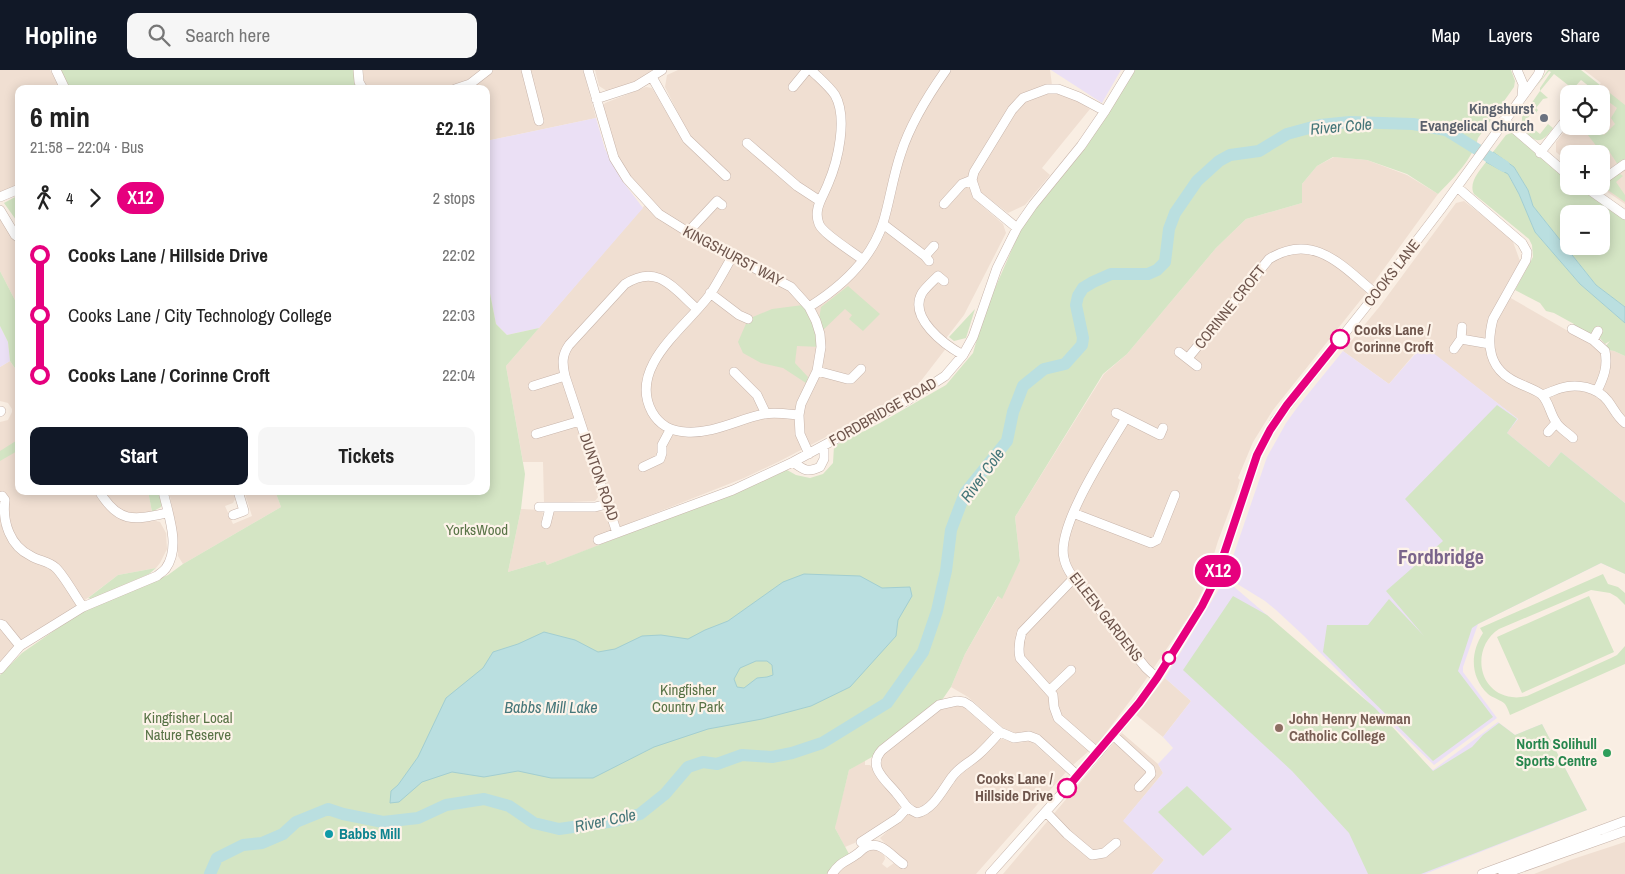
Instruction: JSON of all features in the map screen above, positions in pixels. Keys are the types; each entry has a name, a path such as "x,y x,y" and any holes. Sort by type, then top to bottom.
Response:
{"street":[{"path":"56,70 64,85"},
{"path":"358,70 361,85"},
{"path":"467,85 488,70"},
{"path":"526,70 539,121"},
{"name":"KINGSHURST WAY","path":"588,70 614,158 626,179 659,214 732,257 791,287 809,307 820,334 821,347 817,371 802,402 799,415 800,434 809,454"},
{"path":"596,99 636,86 662,70"},
{"path":"793,87 807,70"},
{"path":"811,70 836,96 842,116 834,165 816,214 822,230 863,260"},
{"path":"809,307 831,294 853,273 873,245 882,224 901,152 931,93 946,70"},
{"name":"FORDBRIDGE ROAD","path":"598,540 733,490 793,462 908,400 939,380 963,355 973,337 997,268 1017,228 1033,205 1082,146 1130,70"},
{"name":"COOKS LANE","path":"1519,73 1528,80 1538,74"},
{"name":"COOKS LANE","path":"1519,73 1523,84 1522,96"},
{"name":"COOKS LANE","path":"990,874 1098,753 1157,678 1202,606 1211,588 1257,455 1270,430 1287,405 1376,294 1468,172 1538,74"},
{"path":"652,77 688,139 726,176"},
{"path":"1017,228 977,195 972,180 974,172 1012,110 1023,98 1047,89 1058,89 1080,97 1105,111"},
{"path":"1504,120 1560,169"},
{"path":"1540,153 1560,127"},
{"path":"747,143 797,186 820,201"},
{"path":"1610,175 1625,164"},
{"path":"944,204 962,184 972,180"},
{"path":"1456,187 1522,243 1527,252 1526,260 1493,319 1490,329 1490,344 1495,365 1502,374 1514,382 1542,395 1556,423 1573,438"},
{"path":"0,197 15,191"},
{"path":"1599,195 1625,215"},
{"path":"688,232 717,201 722,205"},
{"path":"0,210 15,235"},
{"path":"882,224 927,258 934,246"},
{"name":"CORINNE CROFT","path":"1188,358 1269,259 1291,248 1310,249 1329,257 1376,294"},
{"path":"732,257 710,293 663,347 652,365 647,382 647,396 650,408 656,419 670,430 688,433 704,431 766,414 799,415"},
{"name":"DUNTON ROAD","path":"618,533 565,376 562,365 564,353 569,344 625,284 636,277 648,275 662,278 697,309"},
{"path":"944,281 938,276 922,294 919,309 920,315 925,324 953,349 963,355"},
{"path":"710,293 739,315 748,319"},
{"path":"1454,349 1461,339 1462,327"},
{"path":"1572,329 1593,340 1606,351 1607,365 1597,391"},
{"path":"1593,340 1598,331"},
{"path":"1461,339 1490,344"},
{"name":"CORINNE CROFT","path":"1179,352 1197,366"},
{"path":"817,371 851,379 861,369"},
{"path":"734,372 757,395 766,414"},
{"path":"534,386 565,376"},
{"path":"1542,395 1571,387 1588,388 1597,391 1625,423"},
{"path":"1116,412 1160,435 1163,428"},
{"name":"EILEEN GARDENS","path":"1126,418 1079,498 1063,542 1062,551 1064,560 1074,578 1146,668 1157,678"},
{"name":"DUNTON ROAD","path":"536,434 580,421"},
{"path":"1548,432 1556,423"},
{"path":"643,467 660,459 662,445 670,430"},
{"path":"793,462 803,469 811,471 820,467 824,459 824,446"},
{"path":"102,495 111,507 126,517 138,519 167,513"},
{"path":"0,669 20,646 83,607 157,576 166,568 172,552 173,542 164,495"},
{"path":"234,515 244,511 239,495"},
{"path":"1074,513 1151,543 1157,540 1175,495"},
{"path":"2,496 5,500 7,531 20,549 56,568 83,607"},
{"path":"539,507 595,507 607,504"},
{"path":"546,524 550,508"},
{"path":"1074,578 1022,632 1018,651 1020,658 1054,695 1054,707 1058,718 1098,753"},
{"path":"0,624 3,625 20,646"},
{"path":"1050,690 1071,670"},
{"path":"1000,732 978,756 963,765 926,810 917,813 907,808 879,774 871,761 882,750 944,703 964,702 969,704 1000,732 1014,738 1029,736 1037,739 1078,776"},
{"path":"1113,735 1150,769 1151,774 1139,787"},
{"path":"861,842 898,818 907,808"},
{"path":"1046,812 1067,834 1092,855 1104,853 1116,843"},
{"path":"1482,874 1625,822"},
{"path":"1503,874 1625,831"},
{"path":"832,874 843,862 872,844 883,848 891,861 903,864"}],"shaded area":[{"path":"0,70 50,70 58,85 15,85 15,187 0,193"},
{"path":"363,70 583,70 596,118 490,140 490,85 365,85"},
{"path":"595,70 658,70 633,83 607,91 599,86"},
{"path":"678,70 1050,70 1052,85 1090,109 1042,168 1050,175 1025,205 1008,213 987,197 981,205 1003,224 1006,233 964,315 947,337 947,347 917,386 868,415 778,462 744,478 620,527 601,471 593,474 599,496 595,501 544,503 543,462 523,462 506,366 650,199 628,174 619,157 603,106 605,103 646,87 652,88 669,117 678,113 665,87 667,75"},
{"path":"1051,70 1121,70 1102,103"},
{"path":"1584,70 1625,70 1625,204 1610,194 1610,145 1560,145 1560,155 1556,152 1556,142 1562,135 1610,135 1610,85 1600,85 1601,83"},
{"path":"596,118 605,149 621,179 643,208 539,328 507,335 496,324 490,293 490,140"},
{"path":"1334,157 1367,160 1407,175 1438,194 1367,292 1273,410 1253,442 1238,478 1240,480 1237,490 1218,541 1203,590 1191,613 1142,685 1099,742 1073,765 1038,734 1032,732 1008,732 968,697 951,687 965,654 999,595 1001,598 1020,561 1015,517 1104,374 1127,354 1216,248 1246,219 1302,203 1302,184 1317,166"},
{"path":"1464,201 1512,239 1520,261 1502,293 1596,347 1614,351 1625,356 1625,503 1561,453 1549,467 1506,433 1518,419 1422,345 1389,384 1343,351 1380,306 1456,203"},
{"path":"0,217 15,236 15,300 0,271"},
{"path":"0,326 8,342 10,361 0,367"},
{"path":"1423,345 1518,419 1507,433 1549,467 1561,452 1625,503 1625,574 1601,563 1478,624 1463,672 1497,718 1434,765 1276,610 1226,577 1267,457 1286,423 1343,351 1389,384"},
{"path":"10,361 15,368 15,495 149,495 152,512 135,513 135,522 160,522 166,533 167,549 156,568 118,575 77,606 22,639 0,664 0,422 8,420 12,409 8,403 0,401 0,367"},
{"path":"170,495 234,495 233,503 225,506 233,524 252,516 245,495 276,495 281,507 183,564 178,556 177,534"},
{"path":"521,509 541,510 543,513 541,524 550,525 553,512 555,511 599,511 605,513 615,531 598,538 600,545 547,565 545,561 508,572"},
{"name":"John Henry Newman Catholic College","path":"1225,579 1374,713 1433,770 1498,722 1515,735 1542,724 1587,810 1425,874 1152,874 1164,860 1123,821 1163,773 1158,764 1173,748 1163,737 1191,701 1165,678"},
{"path":"1165,678 1191,701 1163,737 1136,715"},
{"path":"960,704 991,731 991,737 941,786 929,802 920,808 916,808 881,771 882,754 942,707"},
{"path":"1122,733 1158,764 1163,773 1124,820 1164,860 1152,874 1003,874"},
{"path":"1002,739 1016,743 1031,741 1066,772 976,874 836,874 843,865 864,851 874,848 884,853 885,859 882,864 887,868 894,863 901,868 898,857 880,838 906,814 915,817 923,815 930,810 942,799 964,770 982,757 998,740"},
{"path":"865,760 865,765 870,765 900,803 899,812 888,822 857,842 845,847 835,828 836,821 849,770"},
{"path":"1625,842 1625,874 1534,874 1570,860"}],"green space":[{"path":"59,70 354,70 356,85 66,85"},
{"name":"Kingfisher Country Park","path":"1133,70 1511,70 1515,81 1514,87 1478,138 1472,153 1456,175 1438,194 1407,174 1367,160 1333,157 1317,166 1302,184 1302,203 1246,219 1216,248 1127,354 1103,374 1015,517 1020,561 1002,599 998,596 965,654 951,687 942,700 872,757 849,770 835,828 849,854 829,874 0,874 0,675 22,653 78,614 168,575 183,564 281,507 276,495 490,495 490,293 496,324 507,335 539,328 506,366 525,474 521,509 508,572 545,561 547,565 744,489 787,470 796,475 810,478 823,474 833,463 834,446 880,423 946,385 973,353 985,311 1020,231 1035,207 1086,147"},
{"path":"1548,70 1581,70 1600,85 1587,85 1581,80 1577,85 1568,85 1554,74 1540,91 1540,88 1551,72 1549,71 1536,87"},
{"path":"1540,91 1548,98 1543,99 1536,108 1538,110 1536,113 1533,111 1525,122 1540,134 1548,124 1553,128 1542,140 1535,140 1522,130 1522,117"},
{"path":"1610,93 1625,105 1625,160 1618,165 1610,153 1610,145 1596,145 1588,135 1610,135 1610,129 1615,124 1611,118 1617,108 1610,103"},
{"path":"1513,132 1560,172 1560,195 1589,195 1603,205 1560,205 1560,240 1533,206 1528,190 1514,167 1493,152 1506,135"},
{"path":"1486,162 1507,173 1519,194 1535,232 1580,284 1625,323 1625,356 1603,349 1610,341 1605,344 1598,336 1602,329 1597,326 1590,334 1554,313 1546,311 1540,303 1515,290 1533,257 1532,245 1529,239 1474,194 1474,181"},
{"path":"1619,173 1623,176 1616,182 1625,195 1625,202 1610,192 1610,179"},
{"path":"15,197 15,218 4,203"},
{"path":"1610,210 1625,220 1625,307 1596,285 1572,255 1610,255"},
{"path":"0,271 15,300 15,368 10,361 8,342 0,326"},
{"path":"848,286 880,314 863,331 849,319 852,315 845,309 822,331 819,319 821,307"},
{"path":"803,305 809,307 821,347 797,346 795,363 808,377 806,383 783,368 761,363 743,353 738,342 748,319 772,309"},
{"path":"975,309 966,338 954,341 949,337"},
{"path":"1497,405 1517,419 1507,433 1549,467 1561,452 1625,503 1625,574 1601,563 1472,628 1458,671 1493,717 1433,761 1323,652 1327,625 1368,625 1389,599 1424,636 1386,591 1443,541 1405,499"},
{"path":"15,442 15,452 0,461 0,451"},
{"path":"149,495 160,495 161,507 152,512"},
{"path":"156,568 149,574 91,599 88,598 118,575"},
{"path":"1603,574 1608,584 1618,587 1625,593 1625,605 1610,593 1591,590 1499,629 1490,637 1484,647 1482,668 1485,678 1491,687 1500,694 1518,697 1527,696 1611,658 1617,655 1625,646 1625,664 1510,715 1505,704 1488,694 1482,687 1475,673 1474,657 1483,633 1480,628"},
{"name":"John Henry Newman Catholic College","path":"1233,596 1267,615 1375,708 1433,771 1472,747 1483,735 1499,723 1515,735 1542,724 1587,810 1421,874 1368,874 1349,833 1292,771 1183,670"},
{"path":"1589,596 1614,652 1522,693 1497,637"},
{"path":"1187,786 1232,829 1203,856 1158,812"}],"water":[{"path":"1493,152 1514,167 1528,190 1533,206 1560,240 1560,255 1572,255 1596,285 1625,307 1625,323 1580,284 1535,232 1519,194 1508,174 1486,162"},
{"name":"Babbs Mill Lake","path":"804,574 860,576 882,588 910,587 912,596 898,620 896,636 850,687 811,706 762,719 708,729 654,747 593,778 551,778 518,771 484,777 452,772 422,782 399,802 390,803 391,791 398,785 418,757 446,698 483,668 493,652 518,644 544,632 575,640 598,652 615,649 642,636 661,635 688,639 728,621 783,582","holes":["756,661 767,661 772,665 773,675 757,678 744,688 737,687 734,679 740,668"]}],"waterway":[{"name":"River Cole","path":"210,874 217,858 243,845 262,843 283,834 296,822 328,809 383,822 418,818 446,805 484,799 509,806 534,823 559,829 615,821 640,814 665,794 688,767 703,762 717,764 742,755 772,757 792,753 822,743 887,703 923,652 937,611 946,571 951,530 965,493 1007,441 1013,412 1023,386 1044,369 1065,364 1082,345 1083,338 1076,305 1078,296 1083,288 1111,274 1148,274 1157,270 1165,262 1169,229 1175,213 1197,181 1219,161 1230,155 1259,151 1287,134 1320,125 1350,122 1413,124 1446,130 1504,166"}],"bus line":[{"name":"X12","path":"1067,788 1139,703 1202,606 1222,560 1257,455 1275,421 1340,339"}],"place":[{"name":"Kingshurst Evangelical Church","path":"1544,118"},
{"name":"Cooks Lane / Corinne Croft","path":"1340,339"},
{"name":"John Henry Newman Catholic College","path":"1279,728"},
{"name":"North Solihull Sports Centre","path":"1607,753"},
{"name":"Cooks Lane / Hillside Drive","path":"1067,788"},
{"name":"Babbs Mill","path":"329,834"}],"district":[{"name":"Fordbridge","path":"1441,557"}],"park label":[{"name":"YorksWood","path":"477,530"},
{"name":"Kingfisher Local Nature Reserve","path":"188,726"}]}
